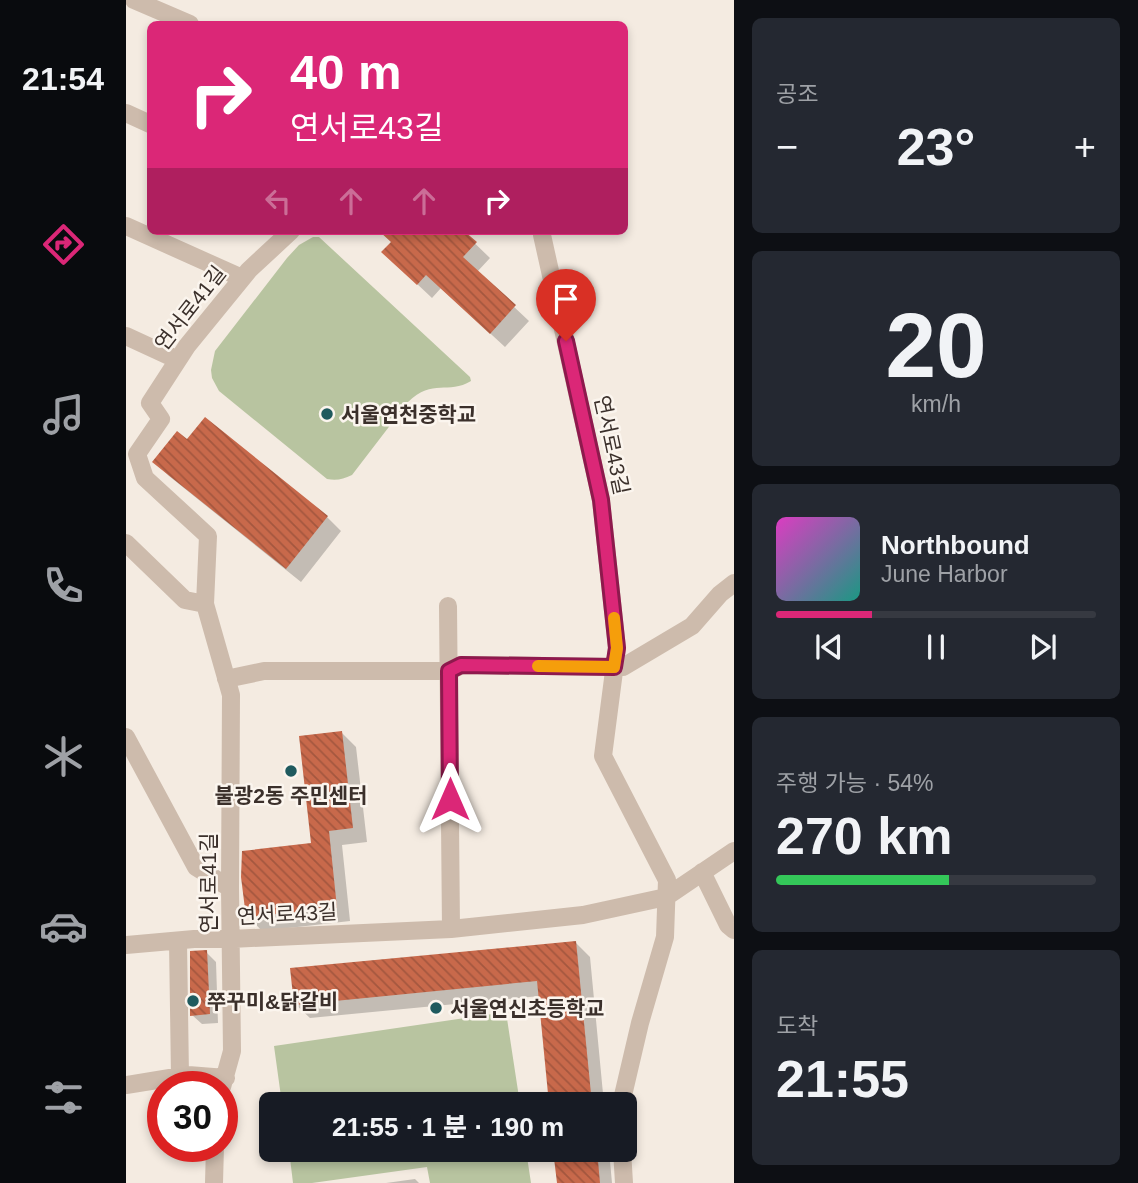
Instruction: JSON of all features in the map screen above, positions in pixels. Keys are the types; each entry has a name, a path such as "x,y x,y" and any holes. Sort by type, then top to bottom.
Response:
{"street":[{"path":"134,0 183,21"},
{"path":"126,113 147,123"},
{"path":"126,226 242,278"},
{"name":"연서로41길","path":"227,1071 232,1051 231,695 205,604 208,536 145,478 137,454 161,419 150,403 187,346 249,270 287,235"},
{"name":"연서로43길","path":"542,235 601,500 617,648 603,756 667,880 665,937 624,1092"},
{"path":"126,336 178,360"},
{"path":"126,543 185,600 205,604"},
{"path":"226,679 264,671 449,671 461,665 623,667 692,626 720,594 734,583"},
{"path":"449,606 450,929"},
{"path":"128,744 196,867 230,888"},
{"path":"666,897 734,852"},
{"path":"702,872 728,925 734,930"},
{"name":"연서로43길","path":"126,945 450,929 583,915 666,897"},
{"path":"178,941 180,1071"},
{"path":"127,1086 147,1082"},
{"path":"214,1183 215,1162"},
{"path":"623,1162 624,1183"}],"green space":[{"path":"313,237 319,237 470,377 471,381 455,387 433,388 417,395 408,402 352,475 337,480 327,479 219,391 211,370 215,351 287,258 299,245"},
{"path":"506,1012 518,1092 280,1092 274,1046"},
{"path":"290,1162 528,1162 531,1183 430,1183 427,1167 312,1183 293,1183"}],"building":[{"path":"383,235 469,235 477,242 463,257 516,305 490,334 426,275 417,285 381,252 391,242"},
{"path":"205,417 328,516 286,569 152,462 177,431 187,439"},
{"path":"342,731 353,828 329,831 337,908 246,917 241,877 242,851 311,843 299,736"},
{"path":"576,941 591,1092 548,1092 537,981 294,1005 290,968"},
{"path":"207,950 210,1014 190,1016 190,951"},
{"path":"554,1162 598,1162 600,1183 557,1183"}],"slow traffic":[{"path":"538,666 614,667 617,648 614,618"}],"place":[{"name":"서울연천중학교","path":"327,414"},
{"name":"불광2동 주민센터","path":"291,771"},
{"name":"쭈꾸미&닭갈비","path":"193,1001"},
{"name":"서울연신초등학교","path":"436,1008"}],"route":[{"path":"450,799 449,671 461,665 614,667 617,648 601,500 566,341"}]}
